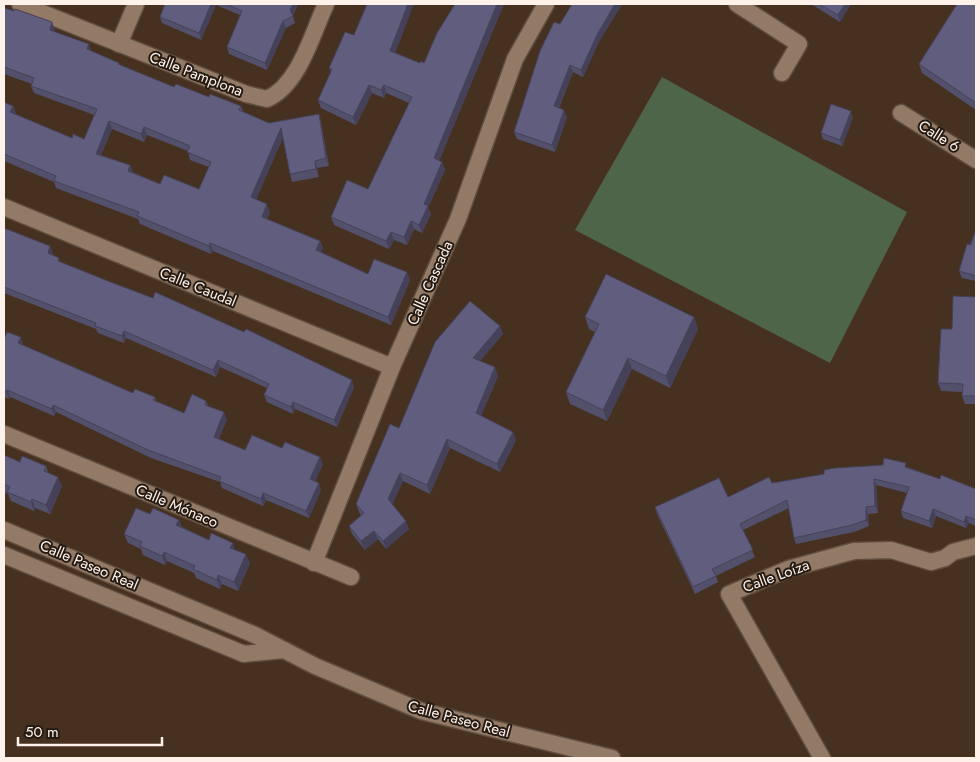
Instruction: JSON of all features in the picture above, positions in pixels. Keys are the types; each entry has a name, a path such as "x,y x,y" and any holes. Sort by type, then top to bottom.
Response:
{"street":[{"name":"Calle Pamplona","path":"20,4 246,94 266,99 282,91 292,79 326,4"},
{"path":"120,44 136,4"},
{"name":"Calle Cascada","path":"314,563 392,367 458,219 515,59 546,4"},
{"path":"737,4 798,44 782,73"},
{"name":"Calle 6","path":"901,113 976,160"},
{"name":"Calle Caudal","path":"4,206 392,367"},
{"name":"Calle Mónaco","path":"4,434 351,578"},
{"name":"Calle Paseo Real","path":"4,530 255,635 421,712 612,758"},
{"name":"Calle Loíza","path":"822,758 728,594 788,569 854,551 891,550 931,562 945,558 953,552 976,546"},
{"name":"Calle Paseo Real","path":"4,554 244,654 284,650"}],"green space":[{"path":"662,77 907,212 830,363 575,230"}],"building":[{"path":"165,4 211,4 199,33 160,17"},
{"path":"226,4 293,4 290,10 293,16 283,21 265,63 227,47 242,11"},
{"path":"367,4 408,4 390,51 424,63 437,33 455,4 497,4 434,158 442,162 424,204 428,206 419,225 411,221 404,237 391,232 386,241 331,217 347,180 368,189 412,97 384,85 381,90 369,85 353,117 318,100 332,69 329,68 345,32 354,35"},
{"path":"572,4 615,4 598,33 581,70 570,65 554,106 564,110 552,145 514,132 540,51 554,22 560,24"},
{"path":"819,4 845,4 838,15"},
{"path":"957,4 976,4 976,103 919,64"},
{"path":"4,8 14,11 15,9 52,22 50,30 89,44 87,49 118,64 174,87 176,84 209,97 210,94 241,106 239,110 269,123 319,114 326,158 315,161 316,169 290,174 281,128 251,197 267,204 262,217 320,241 316,250 368,274 374,259 407,272 388,317 210,243 209,246 137,216 139,212 54,181 56,176 4,154 4,102 13,106 10,112 72,138 73,134 84,139 97,109 31,86 34,78 4,67","holes":["109,121 141,134 144,127 190,146 187,152 211,162 199,189 164,175 160,184 128,171 130,165 96,154"]},
{"path":"831,104 851,111 840,140 821,133"},
{"path":"4,228 50,246 48,253 59,258 58,261 153,298 155,292 244,332 246,329 352,380 334,420 293,402 291,407 264,395 269,384 218,360 213,370 124,331 122,336 95,326 96,323 4,287"},
{"path":"976,229 976,276 959,271 967,244 971,245"},
{"path":"606,274 694,317 666,376 628,358 603,410 566,392 599,324 585,317"},
{"path":"953,296 976,297 976,396 962,396 963,384 938,383 941,329 952,329"},
{"path":"470,301 500,326 473,358 495,367 476,413 513,432 497,464 447,439 427,485 400,473 388,499 406,521 383,541 374,531 361,541 349,526 364,513 356,504 390,424 399,428 435,342"},
{"path":"7,332 21,337 18,343 133,393 135,389 155,397 153,400 184,413 192,394 206,401 205,405 224,412 214,437 245,450 252,435 282,448 285,442 320,457 310,479 319,483 306,511 263,493 261,499 219,481 221,477 148,450 53,405 52,409 7,390 6,392 4,391 4,336"},
{"path":"4,455 20,462 22,456 46,466 44,471 58,477 46,505 32,499 31,502 7,492 10,487 4,484"},
{"path":"884,458 906,463 905,467 940,479 941,475 976,489 976,520 966,516 964,522 933,509 929,521 901,511 909,487 874,479 875,506 866,507 866,520 794,538 787,500 740,524 753,550 712,569 716,576 693,587 655,507 719,478 728,497 769,477 772,483 824,474 824,470 835,468 883,465"},
{"path":"136,508 150,514 153,508 179,520 176,525 209,540 211,533 233,543 230,548 246,554 234,582 218,575 217,580 193,569 195,566 164,552 162,556 140,546 142,542 124,534"}]}
